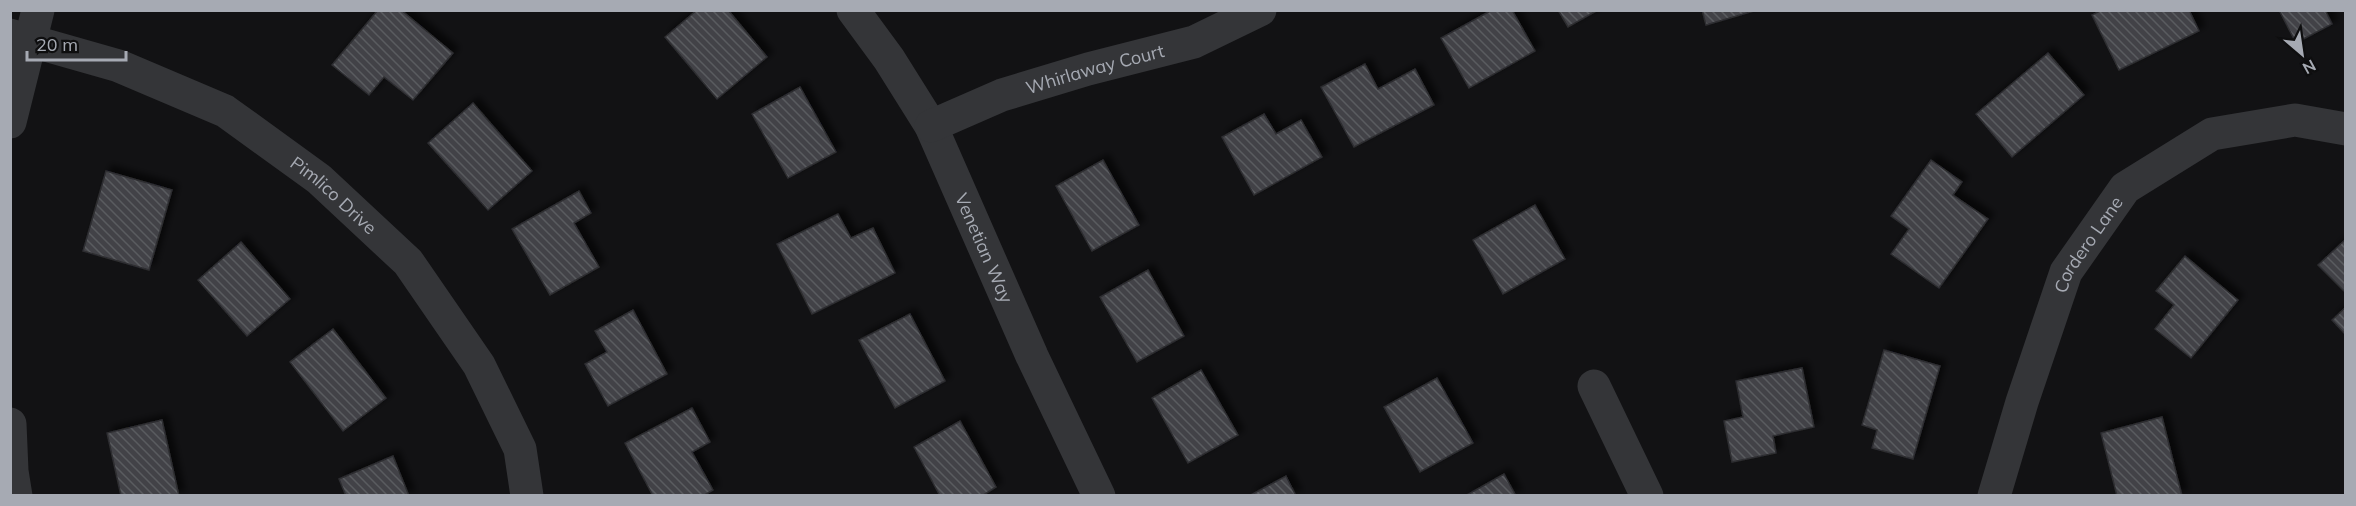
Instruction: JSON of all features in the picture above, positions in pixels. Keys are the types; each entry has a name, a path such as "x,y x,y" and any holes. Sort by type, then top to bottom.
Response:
{"street":[{"name":"Venetian Way","path":"853,10 889,59 930,126 1032,356 1099,495"},
{"name":"Whirlaway Court","path":"930,126 1002,95 1088,69 1194,42 1260,10"},
{"path":"10,122 26,29"},
{"name":"Pimlico Drive","path":"26,29 225,111 319,179 408,262 479,365 520,449 527,495"},
{"name":"Cordero Lane","path":"1994,495 2022,402 2066,272 2125,188 2212,134 2295,120 2346,129"},
{"path":"1594,386 1647,495"},
{"path":"10,424 12,471 16,495"}],"building":[{"path":"378,10 401,10 453,53 413,100 384,77 369,95 332,65"},
{"path":"697,10 728,10 767,57 717,99 665,37"},
{"path":"1492,10 1512,10 1535,51 1469,88 1441,38"},
{"path":"1558,10 1598,10 1568,27"},
{"path":"1702,10 1757,10 1706,25"},
{"path":"2102,10 2189,10 2199,31 2119,70 2092,15"},
{"path":"2279,10 2325,10 2332,24 2296,43"},
{"path":"2048,53 2084,95 2012,157 1976,114"},
{"path":"1365,64 1378,89 1415,69 1434,105 1354,147 1321,87"},
{"path":"800,87 836,152 788,178 752,114"},
{"path":"473,103 532,171 488,210 428,143"},
{"path":"1264,114 1276,134 1301,120 1322,157 1254,195 1222,137"},
{"path":"1103,160 1139,225 1092,251 1056,186"},
{"path":"1931,160 1962,182 1953,195 1988,219 1939,288 1891,254 1909,229 1891,216"},
{"path":"106,171 172,190 149,270 83,251"},
{"path":"579,191 591,213 574,223 599,267 550,295 512,229"},
{"path":"1535,205 1565,259 1503,294 1473,240"},
{"path":"838,214 851,238 873,228 895,273 812,314 777,244"},
{"path":"2346,239 2346,293 2318,265"},
{"path":"241,242 290,299 247,336 198,280"},
{"path":"2185,256 2238,300 2191,358 2155,329 2174,305 2156,291"},
{"path":"1148,270 1184,336 1137,362 1100,297"},
{"path":"2346,307 2346,335 2332,320"},
{"path":"633,310 667,374 608,406 585,364 607,352 595,331"},
{"path":"910,314 945,381 895,408 859,340"},
{"path":"333,329 386,398 343,431 290,362"},
{"path":"1884,350 1940,366 1913,459 1872,448 1877,430 1862,425"},
{"path":"1802,368 1814,427 1773,436 1776,453 1732,462 1724,421 1743,417 1736,381"},
{"path":"1201,370 1238,435 1188,463 1152,398"},
{"path":"1437,378 1473,443 1420,472 1384,407"},
{"path":"692,408 710,442 692,452 713,490 703,496 653,496 625,443"},
{"path":"2162,417 2182,496 2117,496 2101,433"},
{"path":"162,420 179,496 121,496 107,433"},
{"path":"960,421 996,487 982,496 940,496 914,447"},
{"path":"393,456 409,496 346,496 339,479"},
{"path":"1504,474 1516,496 1465,496"},
{"path":"1286,476 1296,496 1249,496"}]}
